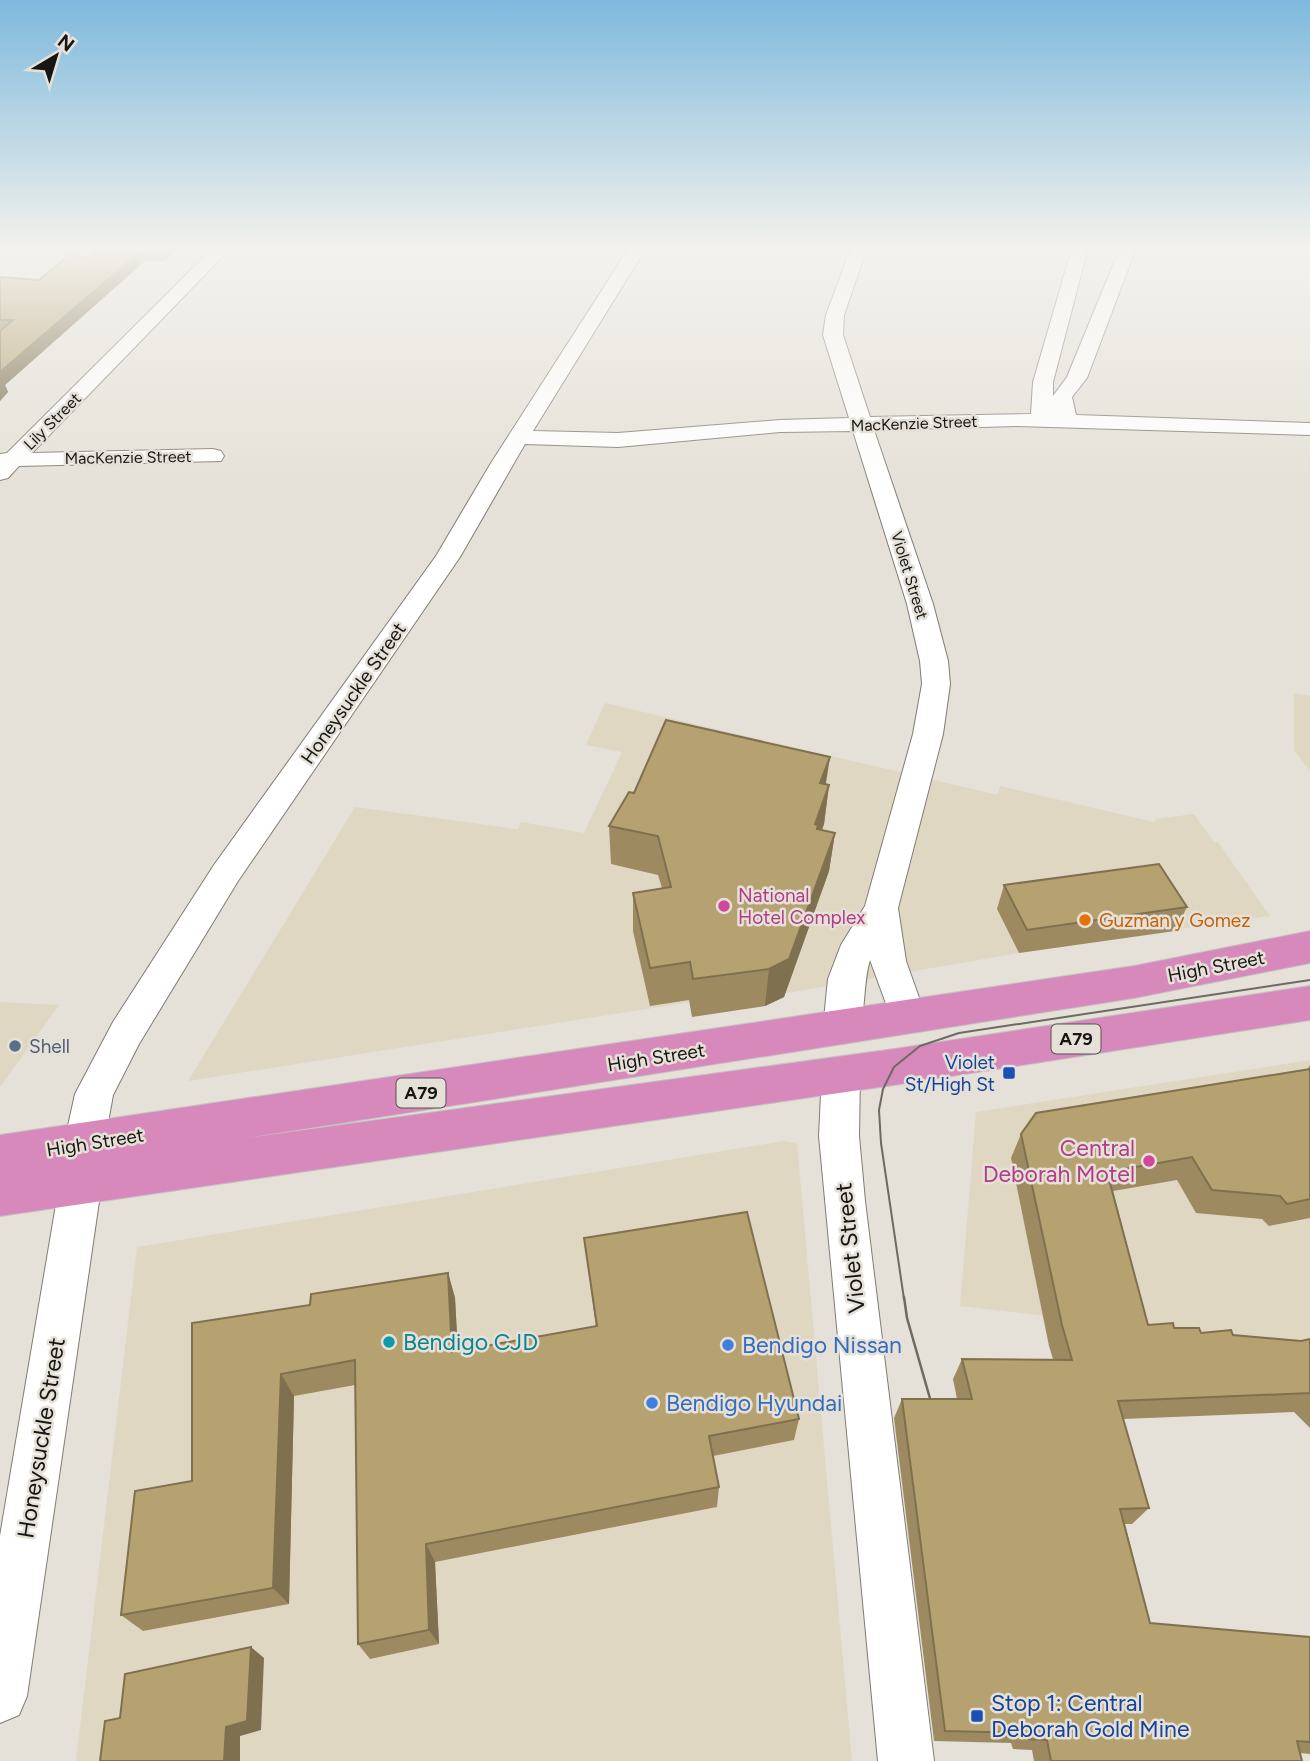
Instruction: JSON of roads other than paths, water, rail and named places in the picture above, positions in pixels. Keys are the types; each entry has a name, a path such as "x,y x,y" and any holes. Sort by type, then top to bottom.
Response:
{"highway":[{"name":"High Street","path":"0,1194 82,1162 908,1017 1180,974 1310,947"},
{"path":"1180,974 1214,1017"},
{"name":"High Street","path":"0,1156 82,1162 841,1074 1310,1003"},
{"name":"Violet Street","path":"908,1017 928,1062"},
{"name":"Violet Street","path":"841,1074 842,1029"}],"street":[{"name":"Lily Street","path":"5,464 140,330"},
{"name":"Honeysuckle Street","path":"0,1696 94,1094 126,1033 226,873 448,557 586,330"},
{"name":"Violet Street","path":"833,330 920,604 934,661 936,684 929,734 881,908 853,956 845,988 842,1029"},
{"path":"1041,420 1043,382 1057,330"},
{"path":"1066,421 1062,397 1077,378 1096,330"},
{"name":"MacKenzie Street","path":"519,437 618,440 752,428 1041,420 1310,429"},
{"name":"MacKenzie Street","path":"5,464 213,456"},
{"name":"Violet Street","path":"881,908 888,961 908,1017"},
{"name":"Violet Street","path":"841,1074 839,1136 844,1201 906,1761"}],"tram line":[{"path":"904,1299 881,1143 879,1110 883,1089 894,1067 920,1046 959,1033 1310,980"},
{"path":"904,1297 907,1318 935,1416"}],"place":[{"name":"National Hotel Complex","path":"724,906"},
{"name":"Guzman y Gomez","path":"1085,920"},
{"name":"Shell","path":"15,1046"},
{"name":"Violet St/High St","path":"1009,1073"},
{"name":"Central Deborah Motel","path":"1149,1161"},
{"name":"Bendigo CJD","path":"389,1342"},
{"name":"Bendigo Nissan","path":"728,1345"},
{"name":"Bendigo Hyundai","path":"652,1403"},
{"name":"Stop 1: Central Deborah Gold Mine","path":"977,1716"}]}
